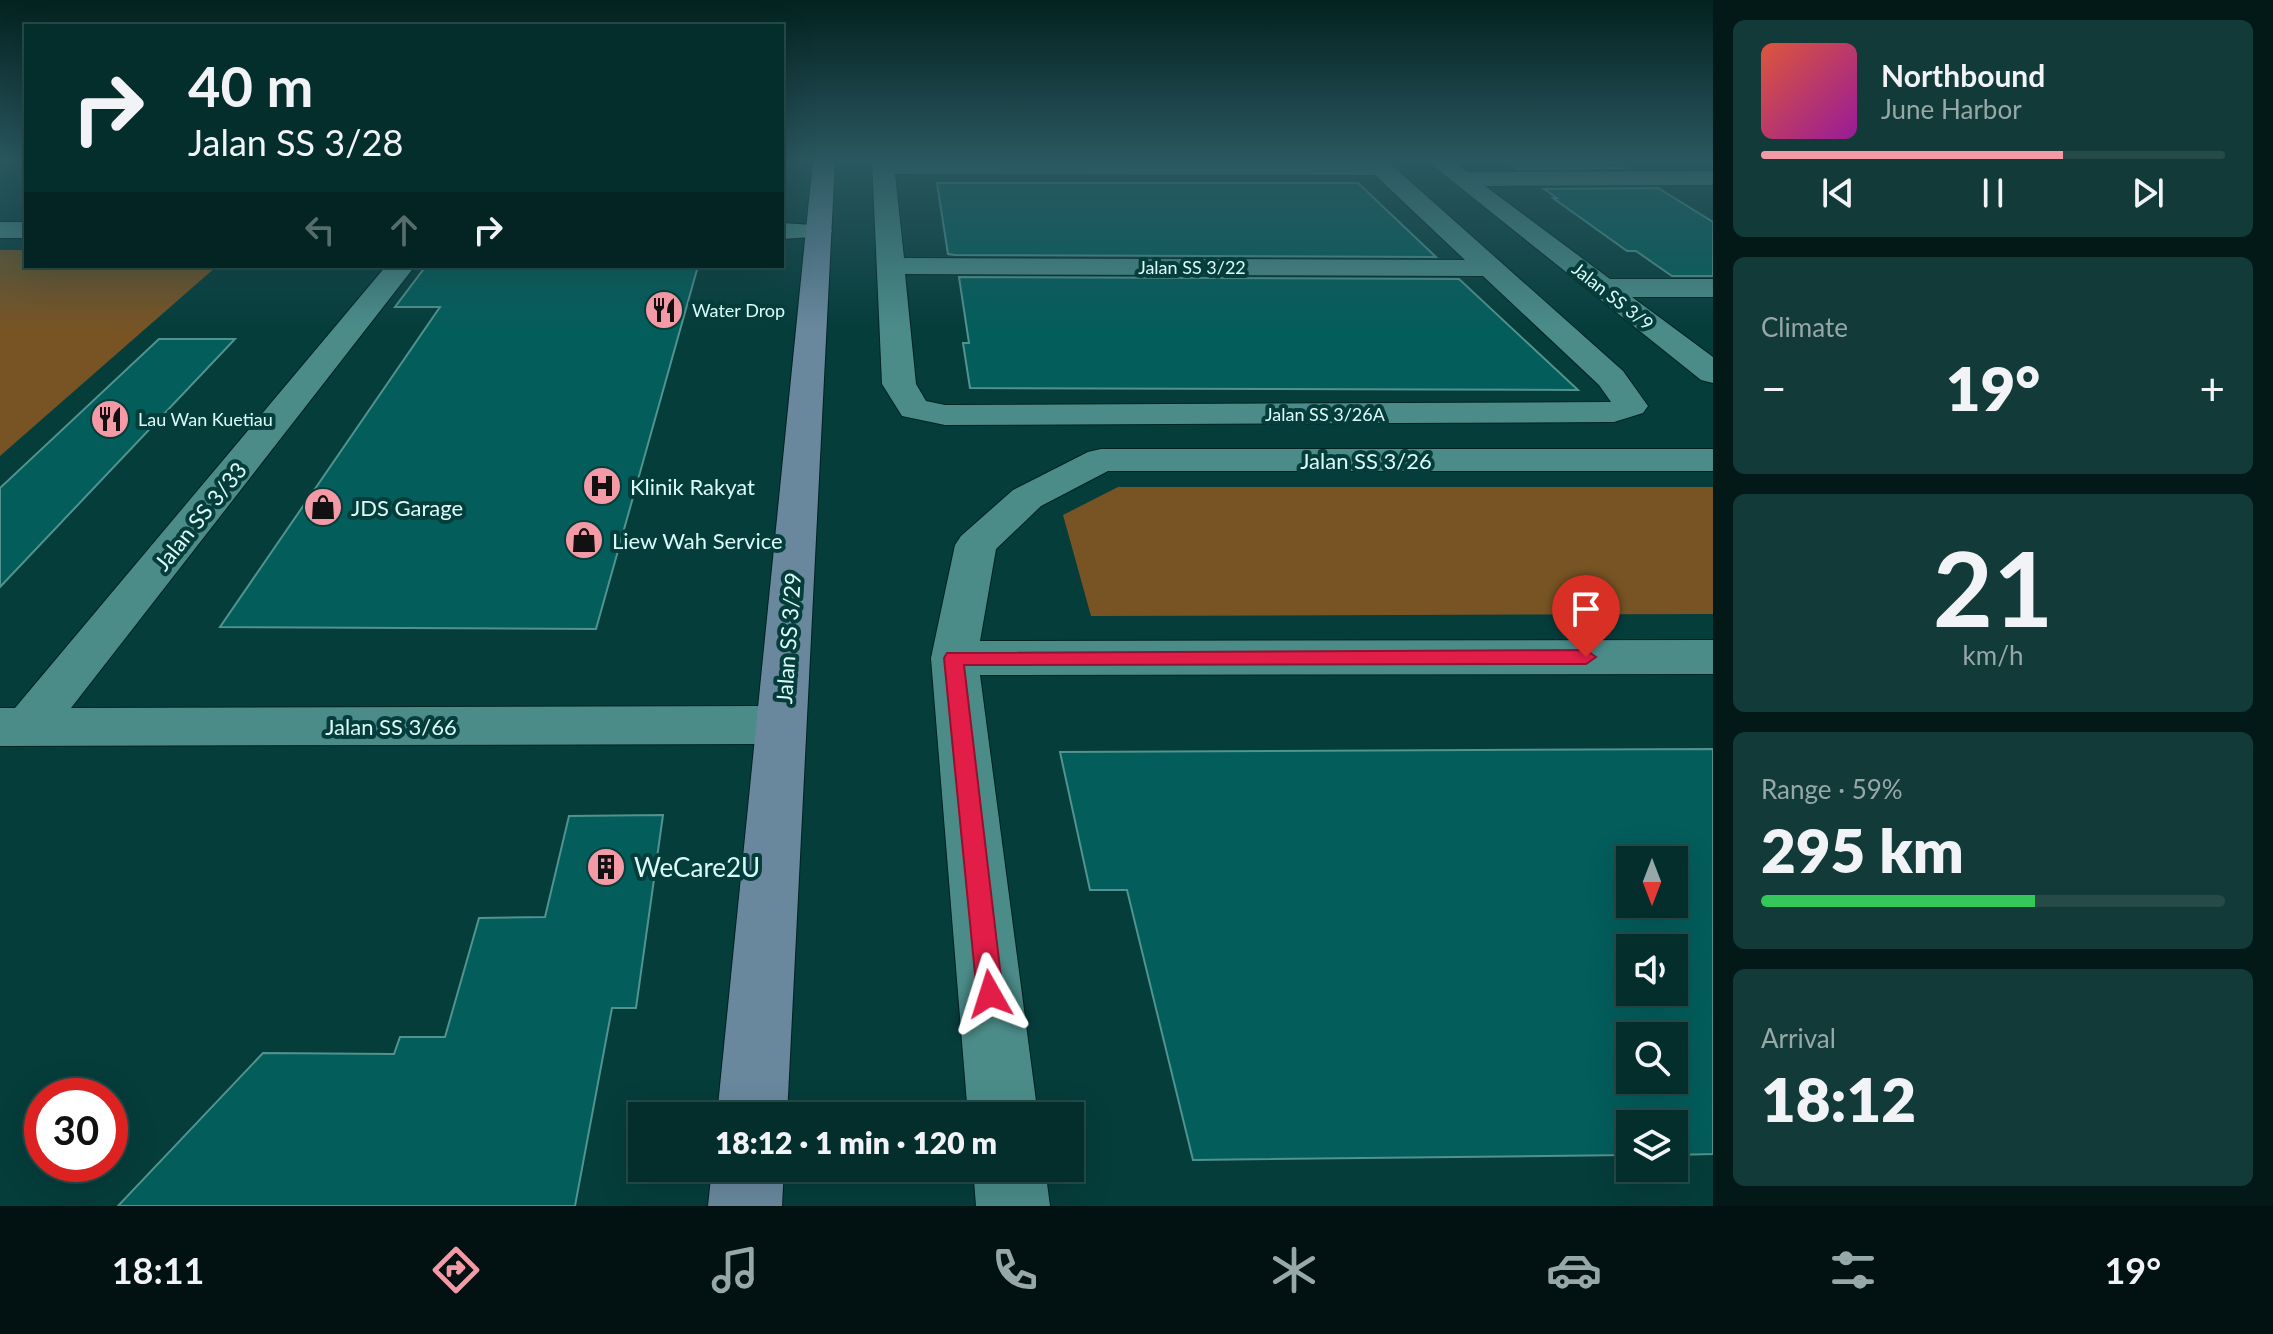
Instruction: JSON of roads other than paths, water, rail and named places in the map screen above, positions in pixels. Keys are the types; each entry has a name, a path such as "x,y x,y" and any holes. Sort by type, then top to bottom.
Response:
{"street":[{"name":"Jalan SS 3/26A","path":"887,216 899,384 914,409 945,415 1614,412 1631,406 1611,378 1435,216"},
{"name":"Jalan SS 3/9","path":"1509,216 1713,373"},
{"path":"0,230 24,230"},
{"name":"Jalan SS 3/29","path":"753,1102 781,725 800,231"},
{"name":"Jalan SS 3/22","path":"891,266 1493,268"},
{"name":"Jalan SS 3/33","path":"14,727 399,268"},
{"path":"1601,288 1713,288"},
{"name":"Jalan SS 3/26","path":"1002,1102 954,658 976,545 1027,498 1101,460 1713,460"},
{"path":"954,658 1713,657"},
{"name":"Jalan SS 3/66","path":"14,727 781,725"},
{"path":"745,1206 747,1182"},
{"path":"1010,1182 1013,1206"}],"place":[{"name":"Water Drop","path":"664,310"},
{"name":"Lau Wan Kuetiau","path":"110,419"},
{"name":"Klinik Rakyat","path":"602,486"},
{"name":"JDS Garage","path":"323,507"},
{"name":"Liew Wah Service","path":"584,540"},
{"name":"WeCare2U","path":"606,867"}]}
